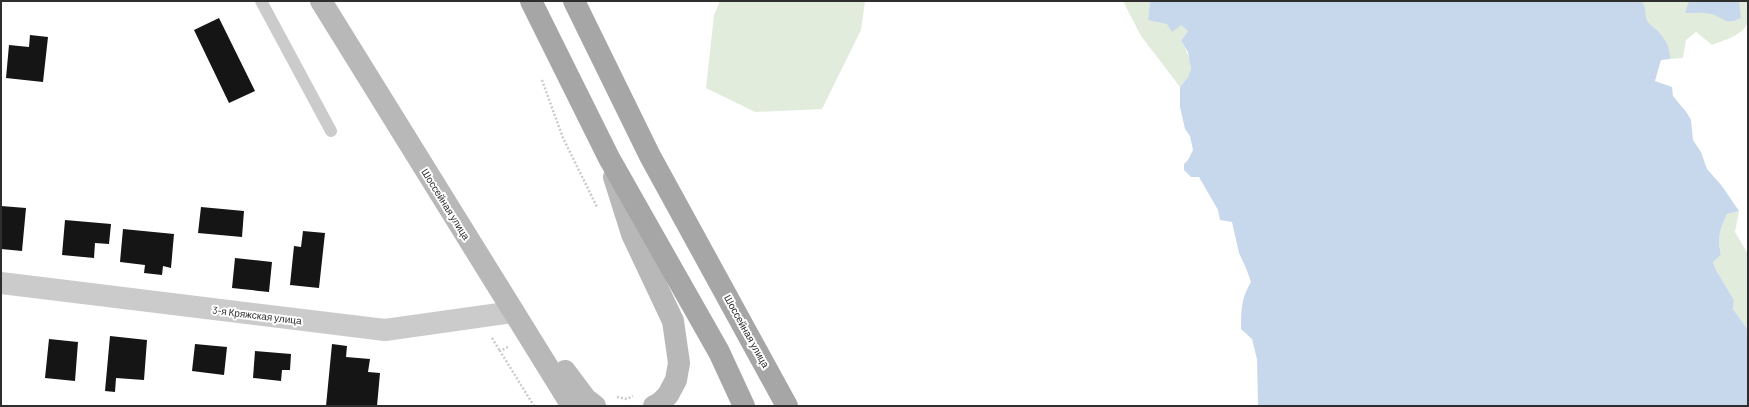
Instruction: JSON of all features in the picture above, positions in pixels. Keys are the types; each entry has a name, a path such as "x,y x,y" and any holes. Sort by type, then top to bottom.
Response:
{"main road":[{"name":"Шоссейная улица","path":"321,1 572,406"},
{"path":"531,1 608,158 719,352 744,406"},
{"name":"Шоссейная улица","path":"574,1 650,156 787,406"},
{"path":"608,158 632,234 672,321 679,363 676,380 668,394 660,403 645,400"},
{"path":"542,357 561,365 586,399 604,401"}],"street":[{"name":"3-я Кряжская улица","path":"1,283 385,330 513,312"}],"lane":[{"path":"261,1 331,131"}],"path":[{"path":"540,74 563,138 597,208"},
{"path":"528,335 500,351 534,406"},
{"path":"604,401 627,399 645,400"}],"green space":[{"path":"720,1 865,1 861,30 822,109 755,112 706,88 714,15"},
{"path":"1123,1 1150,1 1148,20 1181,25 1188,31 1181,41 1188,54 1191,68 1188,77 1180,87 1141,36"},
{"path":"1642,1 1748,1 1748,21 1743,30 1728,39 1712,45 1696,32 1686,40 1683,58 1670,59 1670,53 1666,42 1659,32 1648,22"},
{"path":"1739,211 1735,232 1748,254 1748,330 1733,309 1734,300 1716,270 1713,262 1721,255 1719,243 1720,234 1727,214"}],"water":[{"path":"1150,1 1642,1 1648,22 1662,36 1668,45 1670,52 1670,59 1661,60 1655,81 1672,87 1673,96 1691,120 1693,140 1701,152 1707,169 1722,186 1739,211 1727,214 1720,234 1719,243 1721,255 1713,262 1716,270 1734,300 1733,309 1748,330 1748,406 1258,406 1257,359 1252,339 1241,329 1242,305 1245,294 1251,282 1239,253 1232,222 1220,220 1218,210 1199,177 1191,177 1184,170 1184,164 1188,160 1193,150 1190,136 1185,129 1180,107 1180,87 1188,77 1191,69 1188,52 1181,41 1188,31 1181,25 1172,32 1167,24 1148,20"},
{"path":"1689,1 1739,1 1741,18 1728,21 1708,13 1685,13"}],"building":[{"path":"219,18 255,91 229,103 194,30"},
{"path":"30,35 48,37 43,82 6,78 9,45 29,47"},
{"path":"1,206 26,208 22,251 1,249"},
{"path":"201,207 244,211 242,237 198,233"},
{"path":"65,220 111,224 109,244 95,243 94,258 62,255"},
{"path":"123,229 174,234 171,268 163,266 162,275 144,273 145,265 120,262"},
{"path":"303,231 325,233 319,288 290,285 294,246 301,247"},
{"path":"235,258 272,262 269,292 232,288"},
{"path":"110,336 147,340 144,380 116,378 115,392 105,391"},
{"path":"49,339 78,342 75,381 45,378"},
{"path":"195,344 227,347 224,375 192,371"},
{"path":"332,344 347,346 346,357 370,359 368,372 380,373 377,406 326,406"},
{"path":"255,351 291,354 290,370 282,370 281,381 253,378"}]}
